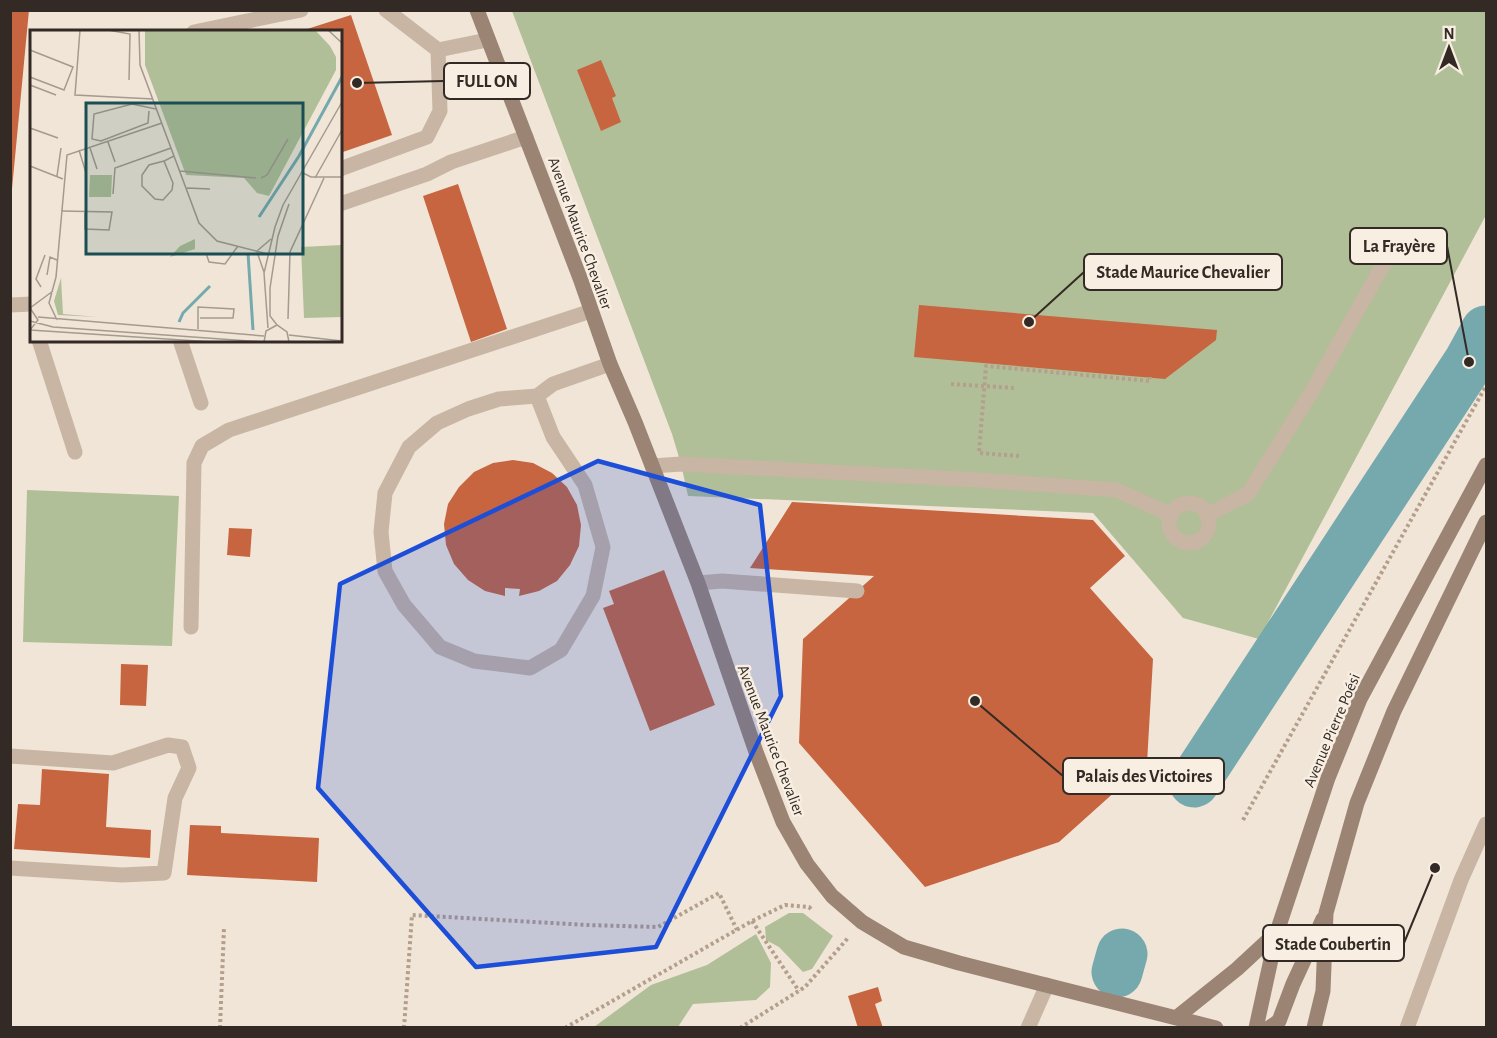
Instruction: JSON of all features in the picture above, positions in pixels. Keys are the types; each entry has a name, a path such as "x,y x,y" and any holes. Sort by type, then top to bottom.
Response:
{"street":[{"path":"204,30 301,10"},
{"path":"386,10 438,50 487,40"},
{"name":"Avenue Maurice Chevalier","path":"477,10 580,278 610,364 698,583 748,729 783,822 807,864 832,896 862,922 904,947 1180,1022 1216,1028"},
{"path":"342,169 427,137 441,111 438,50"},
{"path":"342,203 525,137"},
{"path":"1207,515 1248,494 1311,393 1393,247"},
{"path":"10,305 30,304"},
{"path":"191,627 194,463 202,446 228,430 591,310"},
{"path":"40,342 75,452"},
{"path":"181,342 201,403"},
{"path":"537,396 553,437 585,485 603,547 593,596 561,650 530,668 474,661 440,647 404,605 385,572 381,532 385,493 409,447 437,423 468,409 499,399 537,396 553,384 610,364"},
{"path":"652,466 681,464 1117,490 1171,515"},
{"name":"Avenue Pierre Poési","path":"1256,1028 1277,932 1328,778 1360,699 1485,472"},
{"path":"1186,504 1199,506 1207,515 1209,528 1202,539 1190,543 1183,542 1173,534 1170,528 1171,515 1186,504"},
{"path":"1269,1028 1279,1021 1293,984 1326,913 1357,803 1390,721 1486,522"},
{"path":"698,583 722,581 857,591"},
{"path":"10,756 113,763 168,745 182,747 189,768 175,798 164,873 122,875 10,868"},
{"path":"1407,1028 1461,880 1486,824"},
{"path":"1314,1028 1323,991 1326,913"},
{"path":"1180,1022 1277,932"},
{"path":"1028,1028 1047,985"}],"path":[{"path":"1019,456 979,453 986,366 1150,381 1150,377"},
{"path":"951,384 1015,388"},
{"path":"1243,820 1486,386"},
{"path":"404,1028 412,915 658,927 719,893 737,930"},
{"path":"565,1028 752,921 785,905 809,907 816,913"},
{"path":"752,921 799,991"},
{"path":"740,1028 806,987 862,922"},
{"path":"220,1028 224,928"},
{"path":"839,933 846,940"}],"highlighted area":[{"path":"598,461 760,505 781,696 656,947 476,967 318,788 340,584"}],"green space":[{"path":"512,11 1486,11 1486,215 1259,639 1183,618 1093,513 688,496 672,434"},
{"path":"27,490 179,496 172,646 23,642"},
{"path":"789,913 803,913 833,936 812,969 803,972 779,947 766,940 765,927"},
{"path":"756,934 771,963 770,987 756,1000 693,1004 678,1027 594,1027 651,985 707,965"}],"building":[{"path":"10,10 29,10 12,189 10,189"},
{"path":"351,15 392,135 342,152 342,30 304,30"},
{"path":"601,60 616,96 612,98 621,122 601,131 577,70"},
{"path":"458,184 507,329 471,342 423,196"},
{"path":"919,305 1217,330 1216,340 1165,379 914,357"},
{"path":"513,460 533,463 552,473 567,487 577,505 581,525 579,546 570,565 557,581 539,591 519,596 520,589 505,588 505,596 485,591 468,580 454,564 446,545 444,524 448,504 459,487 474,472 493,463"},
{"path":"792,502 1093,520 1125,556 1090,588 1153,659 1147,763 1059,842 925,887 799,743 803,639 874,576 750,568"},
{"path":"229,528 252,529 250,557 227,555"},
{"path":"664,570 715,705 650,731 603,608 614,604 609,591"},
{"path":"121,664 148,665 146,706 120,705"},
{"path":"42,769 109,774 106,827 151,830 150,858 14,849 18,804 40,805"},
{"path":"190,825 221,826 221,833 319,838 317,882 187,875"},
{"path":"878,987 882,1001 875,1004 883,1028 858,1028 848,996"}],"waterway":[{"path":"1194,782 1469,362 1486,331"},
{"path":"1117,972 1122,954"}],"place":[{"name":"FULL ON","path":"357,83"},
{"name":"Stade Maurice Chevalier","path":"1029,322"},
{"name":"La Frayère","path":"1469,362"},
{"name":"Palais des Victoires","path":"975,701"},
{"name":"Stade Coubertin","path":"1435,868"}]}
